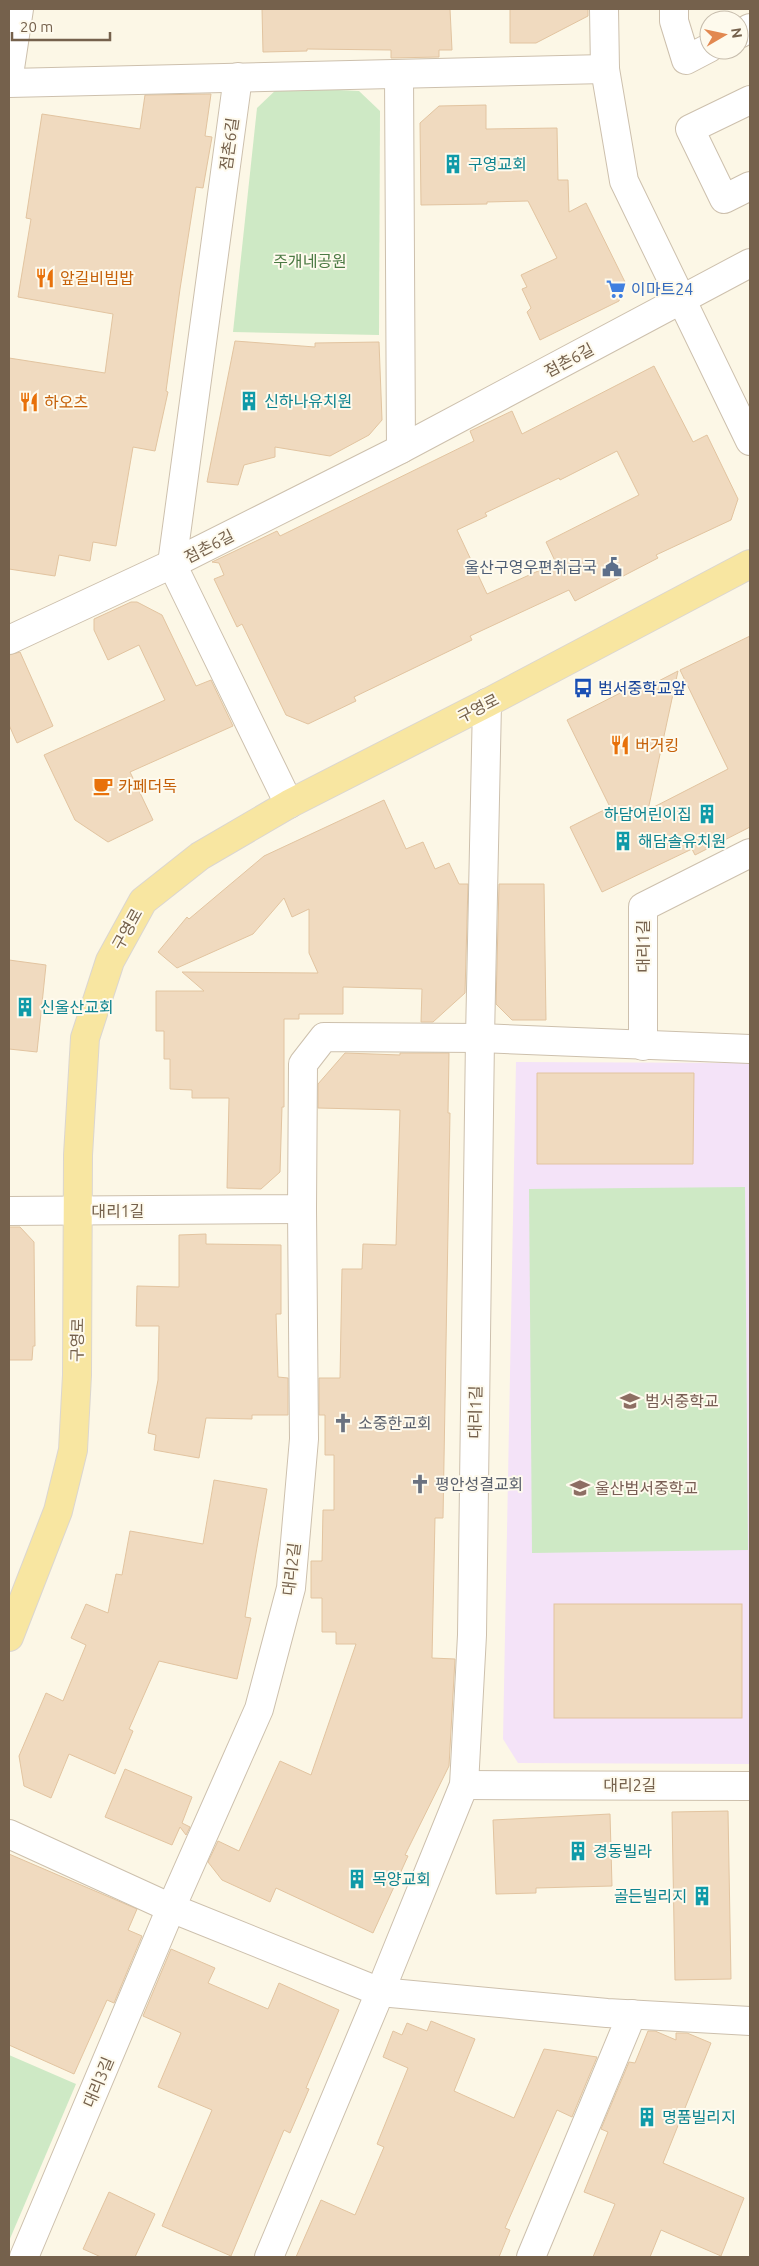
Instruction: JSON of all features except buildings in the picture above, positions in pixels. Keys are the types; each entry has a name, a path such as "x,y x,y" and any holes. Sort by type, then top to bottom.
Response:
{"main road":[{"name":"구영로","path":"9,1637 58,1511 73,1450 77,1375 78,1155 85,1038 110,961 143,901 200,856 289,804 487,703 750,564"}],"street":[{"path":"9,75 19,9"},
{"path":"604,9 605,69 624,181 750,441"},
{"path":"674,9 674,21 686,60 699,53"},
{"path":"9,83 605,69"},
{"path":"399,74 400,449"},
{"name":"점촌6길","path":"172,564 238,77"},
{"path":"750,100 690,129 724,199 750,186"},
{"name":"점촌6길","path":"172,564 400,449 750,263"},
{"path":"9,640 172,564 289,804"},
{"name":"대리1길","path":"464,1784 472,1635 480,1038 487,703"},
{"name":"대리1길","path":"643,1046 643,907 750,852"},
{"path":"302,1209 303,1064 324,1036 480,1038 750,1049"},
{"name":"대리1길","path":"9,1211 302,1209"},
{"name":"대리2길","path":"171,1908 259,1709 291,1588 304,1439 302,1209"},
{"path":"269,2257 380,1992 464,1784"},
{"name":"대리2길","path":"464,1784 750,1786"},
{"path":"9,1834 171,1908 380,1992 607,2013 750,2021"},
{"name":"대리3길","path":"24,2257 171,1908"},
{"path":"531,2257 632,2014"}],"shaded area":[{"name":"범서중학교","path":"516,1062 750,1063 750,1764 518,1763 503,1739"}],"green space":[{"name":"주개네공원","path":"279,87 359,91 380,111 379,335 233,332 257,108"},
{"path":"745,1187 748,1550 532,1553 529,1189"},
{"path":"9,2055 76,2084 9,2241"}],"place":[{"name":"구영교회","path":"453,164"},
{"name":"앞길비빔밥","path":"45,278"},
{"name":"이마트24","path":"616,289"},
{"name":"신하나유치원","path":"249,401"},
{"name":"하오츠","path":"29,402"},
{"name":"울산구영우편취급국","path":"612,567"},
{"name":"범서중학교앞","path":"583,688"},
{"name":"버거킹","path":"620,745"},
{"name":"카페더독","path":"103,786"},
{"name":"하담어린이집","path":"707,814"},
{"name":"해담솔유치원","path":"623,841"},
{"name":"신울산교회","path":"25,1007"},
{"name":"범서중학교","path":"630,1401"},
{"name":"소중한교회","path":"343,1423"},
{"name":"평안성결교회","path":"420,1484"},
{"name":"울산범서중학교","path":"580,1488"},
{"name":"경동빌라","path":"578,1851"},
{"name":"목양교회","path":"357,1879"},
{"name":"골든빌리지","path":"702,1896"},
{"name":"명품빌리지","path":"647,2117"}]}
